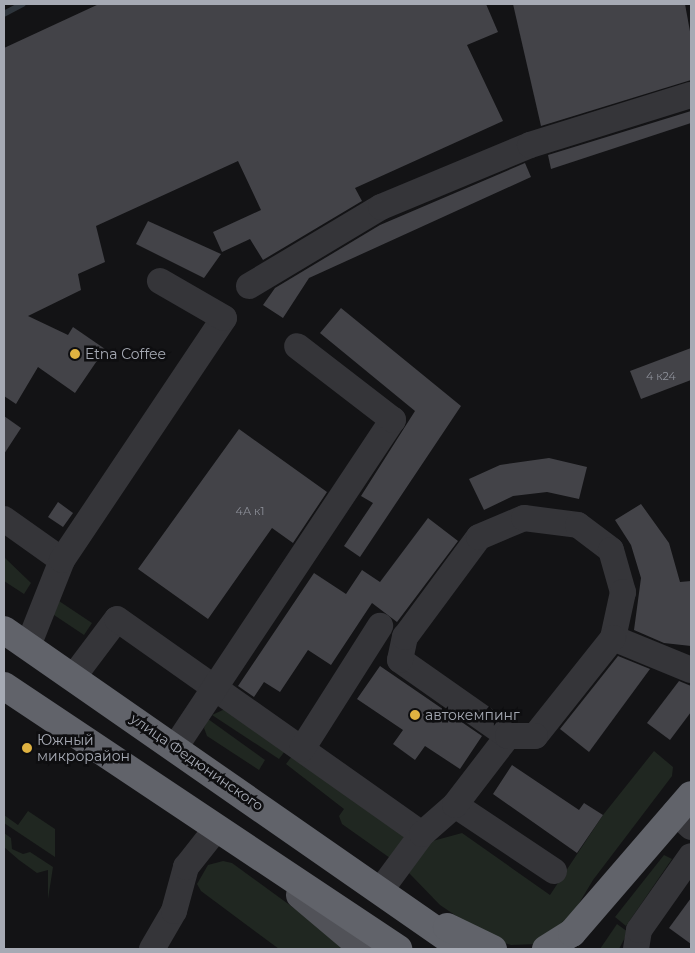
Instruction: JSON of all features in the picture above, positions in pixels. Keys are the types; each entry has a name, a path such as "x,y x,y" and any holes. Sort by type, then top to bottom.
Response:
{"highway":[{"name":"улица Федюнинского","path":"4,630 176,746 384,894"},
{"path":"4,686 398,949"},
{"path":"546,949 572,933 617,882 686,811"},
{"path":"582,949 617,882"},
{"path":"384,894 463,949"},
{"path":"384,894 494,949"}],"main road":[{"path":"242,846 364,949"}],"lane":[{"path":"250,286 381,207 530,145 691,95"},
{"path":"28,646 62,560 224,318 160,281"},
{"path":"176,746 393,420 297,346"},
{"path":"524,518 578,525 611,550 622,592 613,638 535,736 508,736 400,660 405,637 479,537 524,518"},
{"path":"4,519 62,560"},
{"path":"74,676 117,619 422,834"},
{"path":"302,749 380,626"},
{"path":"613,638 691,670"},
{"path":"384,894 422,834 455,805 508,736"},
{"path":"455,805 554,871"},
{"path":"152,949 174,911 186,867 216,829"},
{"path":"636,949 639,930 691,856"}],"shaded area":[{"path":"4,557 31,583 24,594 4,581"},
{"path":"56,599 92,623 84,635 48,611"},
{"path":"225,709 285,751 279,759 212,715"},
{"path":"208,719 265,760 259,770 207,736 204,728"},
{"path":"654,751 673,767 672,776 593,880 566,925 538,944 511,945 489,938 440,905 409,873 429,842 462,833 550,895 603,815"},
{"path":"292,756 403,835 404,841 390,858 342,824 339,816 344,809 286,764"},
{"path":"28,811 55,829 55,857 4,823 4,815 18,825"},
{"path":"4,833 11,838 12,849 23,854 30,852 53,867 48,899 48,870 37,873 19,860 4,847"},
{"path":"664,855 672,859 626,926 615,917"},
{"path":"223,861 232,863 350,949 279,949 201,891 197,884 208,865"},
{"path":"617,924 628,932 619,949 600,949"}],"building":[{"path":"99,4 486,4 498,32 467,45 503,121 355,188 362,201 263,260 250,239 222,252 213,232 261,210 238,161 96,226 105,262 78,274 81,290 28,316 68,335 73,327 105,349 75,393 38,367 16,404 4,396 4,48"},
{"path":"513,4 685,4 691,37 691,80 541,126"},
{"path":"691,111 691,123 551,169 548,155"},
{"path":"525,163 531,177 309,278 283,318 263,305 275,288 380,225"},
{"path":"148,221 221,254 204,278 136,244"},
{"path":"341,308 461,406 360,557 344,546 373,503 361,496 415,411 320,333"},
{"path":"691,348 691,380 641,399 630,371"},
{"path":"4,416 21,428 4,454"},
{"path":"239,429 327,492 293,543 272,528 208,619 138,569"},
{"path":"549,458 587,467 579,499 547,492 513,496 484,510 469,479 500,465"},
{"path":"58,502 73,513 63,527 48,517"},
{"path":"641,504 669,543 680,582 691,581 691,646 664,643 634,630 641,578 631,545 615,520"},
{"path":"428,518 458,541 397,622 372,603 331,665 308,650 280,692 264,682 254,697 238,686 314,573 346,594 362,570 380,582"},
{"path":"618,656 650,669 589,752 560,729"},
{"name":"автокемпинг","path":"380,666 482,736 460,769 425,746 415,760 393,744 403,730 357,699"},
{"path":"679,681 691,686 691,712 670,740 647,723"},
{"path":"512,765 579,810 584,803 603,815 577,853 493,794"},
{"path":"691,898 691,944 669,928"}],"waterway":[{"path":"4,14 23,4"}],"place":[{"name":"Etna Coffee","path":"75,354"},
{"name":"автокемпинг","path":"415,715"},
{"name":"Южный микрорайон","path":"27,748"}]}
